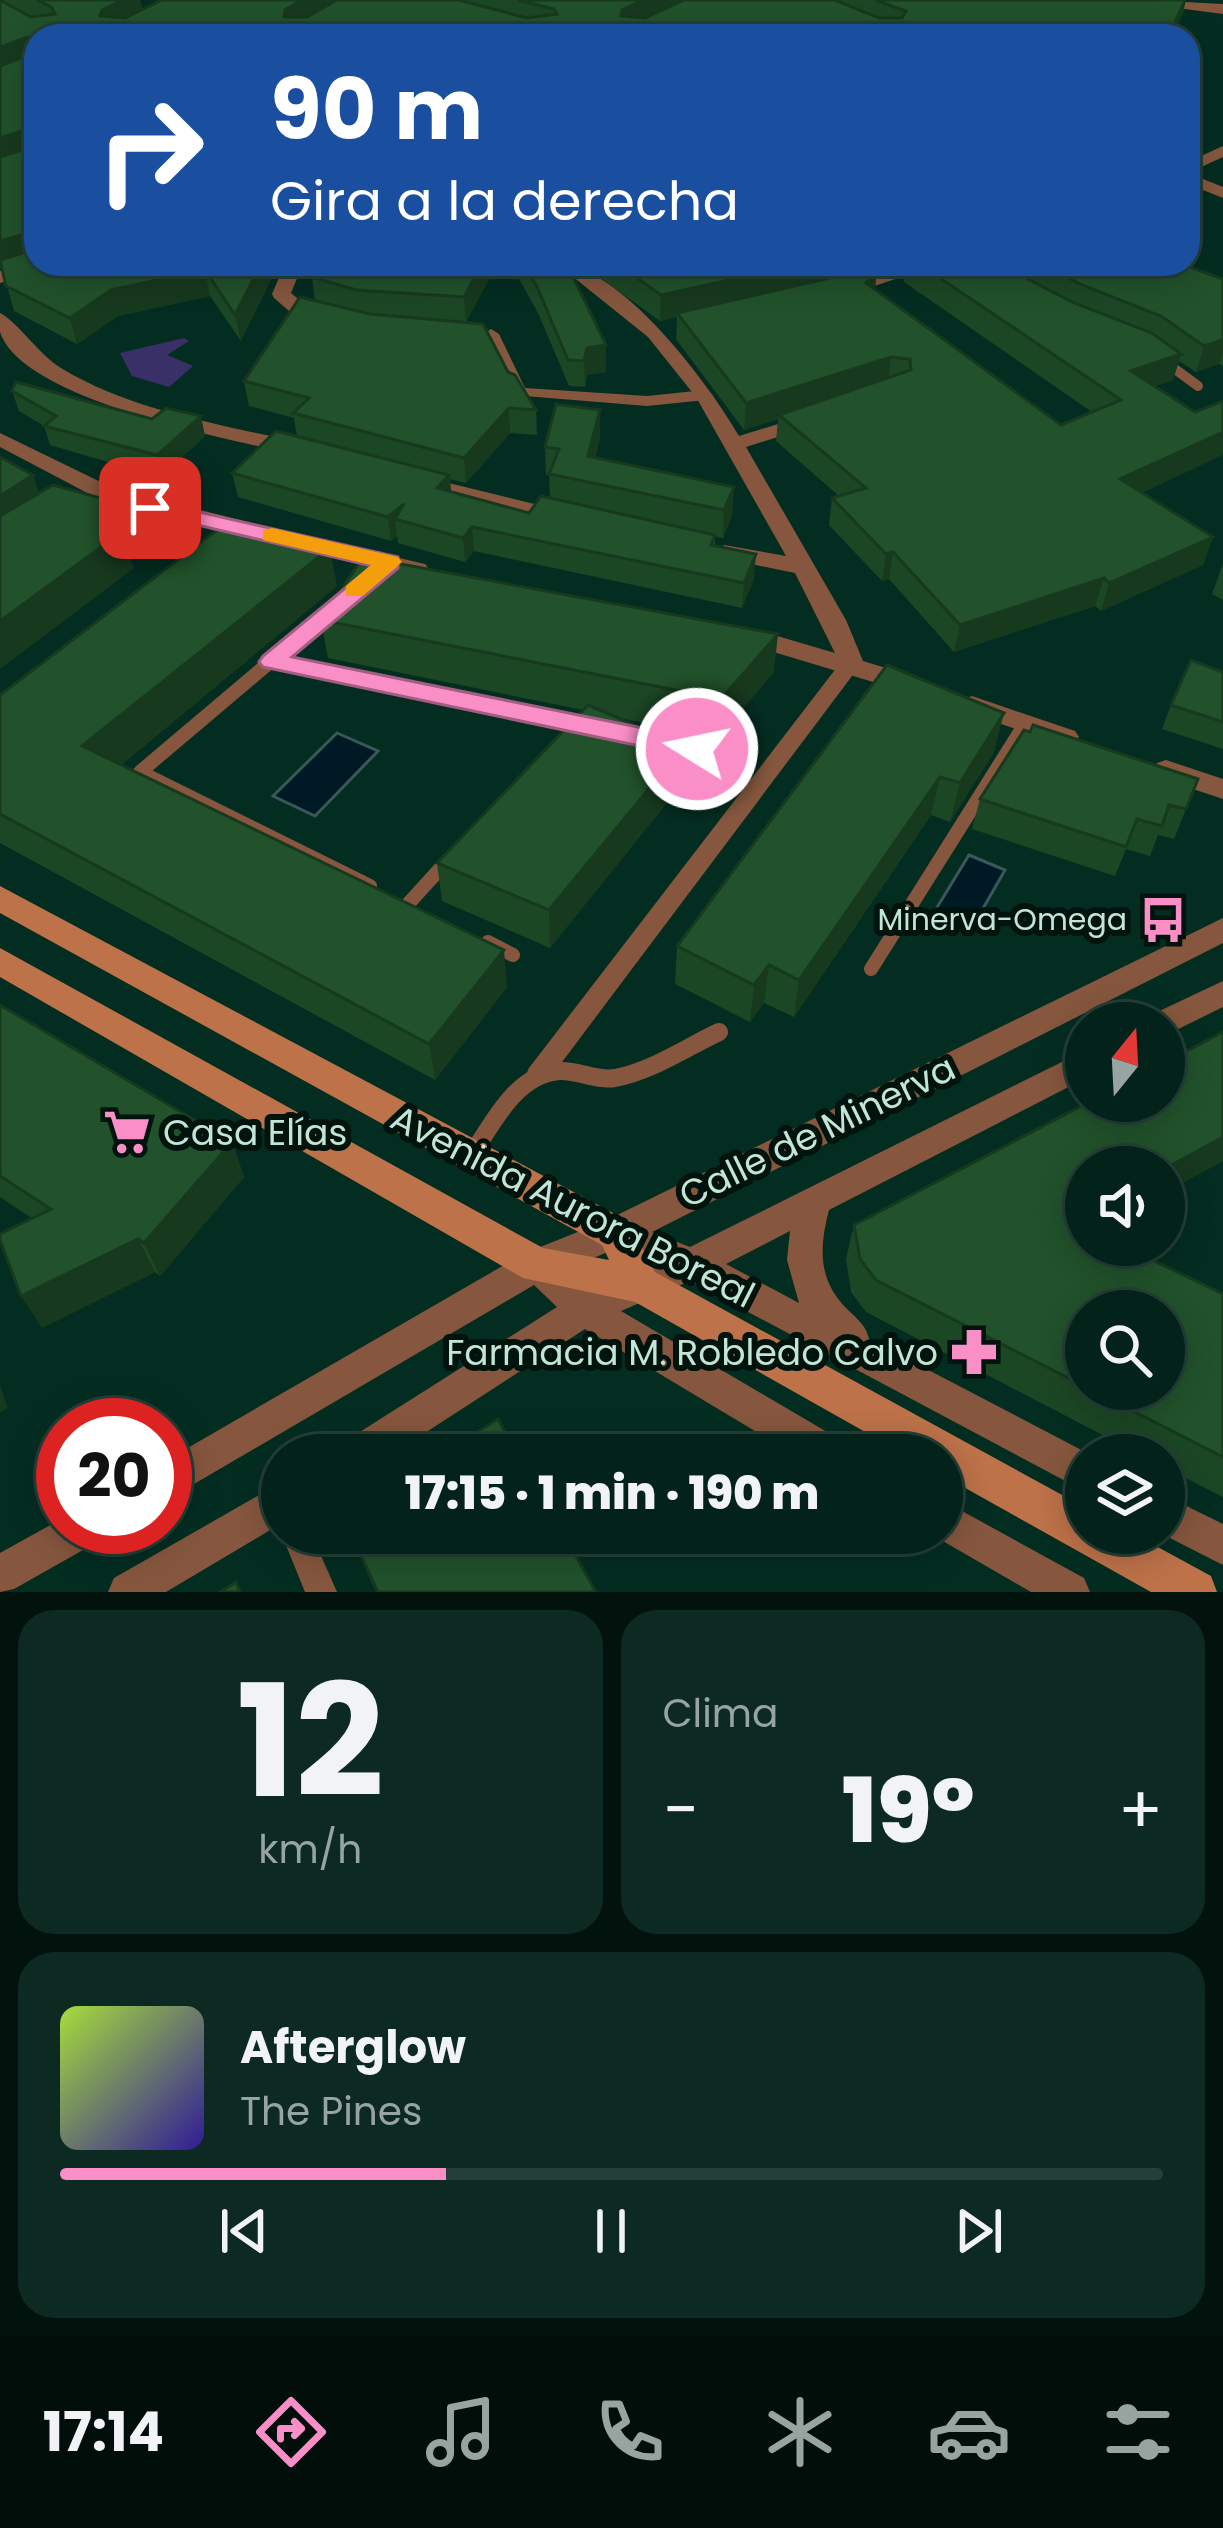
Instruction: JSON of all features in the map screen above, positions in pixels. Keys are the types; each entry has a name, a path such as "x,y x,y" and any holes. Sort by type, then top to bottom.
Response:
{"main road":[{"name":"Avenida Aurora Boreal","path":"0,898 615,1233"},
{"name":"Avenida Aurora Boreal","path":"0,961 537,1265"},
{"path":"615,1233 641,1285"},
{"path":"537,1265 641,1285 1065,1520"},
{"path":"1127,1554 1195,1592"}],"street":[{"path":"1154,0 1223,9"},
{"path":"289,276 281,294 303,314 354,325"},
{"path":"581,276 655,333 704,395 834,620 851,663"},
{"path":"839,276 865,285"},
{"path":"820,295 894,276"},
{"path":"0,319 9,337 31,358 86,389 321,455"},
{"path":"655,333 684,327"},
{"path":"483,333 520,392 647,401 704,395"},
{"path":"735,444 835,412"},
{"path":"0,439 87,494 382,569 432,572"},
{"path":"387,474 593,525"},
{"path":"706,548 800,566"},
{"path":"724,631 851,663 1091,746"},
{"path":"538,1075 851,663"},
{"path":"1135,760 1223,789"},
{"name":"Calle de Minerva","path":"192,1466 537,1265 615,1233 1223,929"},
{"path":"1185,1012 1223,993"},
{"name":"Calle de Minerva","path":"390,1434 585,1309 692,1264 1065,1074"},
{"name":"Calle de Minerva","path":"815,1202 801,1244 802,1273 828,1317 897,1374"},
{"name":"Avenida Aurora Boreal","path":"615,1233 692,1264 1065,1462"},
{"name":"Avenida Aurora Boreal","path":"537,1265 585,1309 796,1434"},
{"path":"128,1592 261,1514"},
{"path":"1185,1525 1223,1545"},
{"path":"963,1531 1070,1592"},
{"path":"0,1575 37,1554"},
{"path":"305,1554 321,1592"}],"lane":[{"path":"1149,351 1198,386"},
{"path":"354,592 140,772 429,914"},
{"path":"272,662 594,730"},
{"path":"872,970 1025,724"},
{"path":"558,742 573,726"},
{"path":"656,741 697,749"},
{"path":"408,904 468,839"},
{"path":"471,934 513,955"},
{"path":"470,1158 516,1095 538,1075 564,1070 603,1080 625,1075 719,1032"}],"shaded area":[{"path":"184,338 189,341 167,355 193,366 169,387 132,376 120,353"}],"water":[{"path":"337,733 378,751 315,816 273,796"},
{"path":"969,855 1005,870 973,926 936,909"}],"building":[{"path":"0,0 31,17 55,14 37,0 123,0 102,10 100,16 125,18 162,0 302,0 285,10 284,17 307,17 337,0 459,0 527,18 557,14 554,9 518,0 643,0 622,10 621,16 645,18 684,0 835,0 879,18 902,18 906,11 875,0 1185,0 1174,24 24,24 24,38 0,47"},
{"path":"24,57 24,130 0,138 0,66"},
{"path":"24,149 24,234 0,241 0,157"},
{"path":"24,253 24,276 177,276 111,290 70,318 6,286 0,260"},
{"path":"1200,271 1223,279 1223,340 1204,346 1161,316 1064,276 1200,276"},
{"path":"209,276 255,276 235,315"},
{"path":"475,276 464,297 356,290 312,277"},
{"path":"531,276 573,276 606,345 587,348 584,361 568,360"},
{"path":"634,276 748,276 661,295"},
{"path":"839,276 871,276 866,283 1061,425 1121,400 937,276 1022,276 1074,303 1152,333 1181,354 1131,371 1195,412 1223,401 1223,432 1120,479 1213,537 1109,583 1104,578 960,625 893,552 886,554 832,498 866,488 779,415 911,370 910,359 891,357 746,403 677,313"},
{"path":"300,297 370,314 483,324 508,372 515,375 536,410 509,408 464,458 293,413 309,398 244,381"},
{"path":"16,382 152,419 166,408 201,416 157,455 44,426 56,416 12,391"},
{"path":"556,404 600,410 588,456 734,487 724,510 549,474 559,449 545,447"},
{"path":"276,431 449,475 437,488 529,513 541,496 715,535 711,545 756,554 744,583 472,527 463,538 395,519 404,504 388,517 232,473"},
{"path":"0,457 33,475 0,496"},
{"path":"53,485 140,509 116,526 123,531 0,621 0,516"},
{"path":"225,524 330,548 82,746 504,950 429,1044 0,814 0,695"},
{"path":"363,557 778,634 721,699 321,620"},
{"path":"1191,660 1223,672 1223,722 1171,705"},
{"path":"887,665 1004,713 960,783 940,777 799,980 769,965 754,985 677,946"},
{"path":"588,705 684,746 549,910 437,863"},
{"path":"1033,725 1198,779 1186,809 1169,805 1162,826 1137,819 1126,847 980,799 1024,730 1030,732"},
{"path":"0,1005 232,1142 144,1243 138,1239 21,1296 0,1234 51,1209 0,1176"},
{"path":"1223,1032 1223,1137 1185,1158 1185,1146 1065,1146 1065,1266 1165,1266 1223,1294 1223,1457 1131,1410 1185,1410 1185,1290 1065,1290 1065,1376 876,1280 860,1259 854,1225 1065,1115 1065,1122 1185,1122 1185,1052"},
{"path":"498,1419 506,1434 474,1434"},
{"path":"360,1554 575,1554 596,1592 378,1592"},
{"path":"236,1582 240,1592 220,1592"}],"slow traffic":[{"path":"272,535 390,562 355,591"}],"place":[{"name":"Minerva-Omega","path":"1163,920"},
{"name":"Casa Elías","path":"127,1132"},
{"name":"Farmacia M. Robledo Calvo","path":"974,1352"}],"route":[{"path":"150,508 390,562 272,662 697,749"}]}
